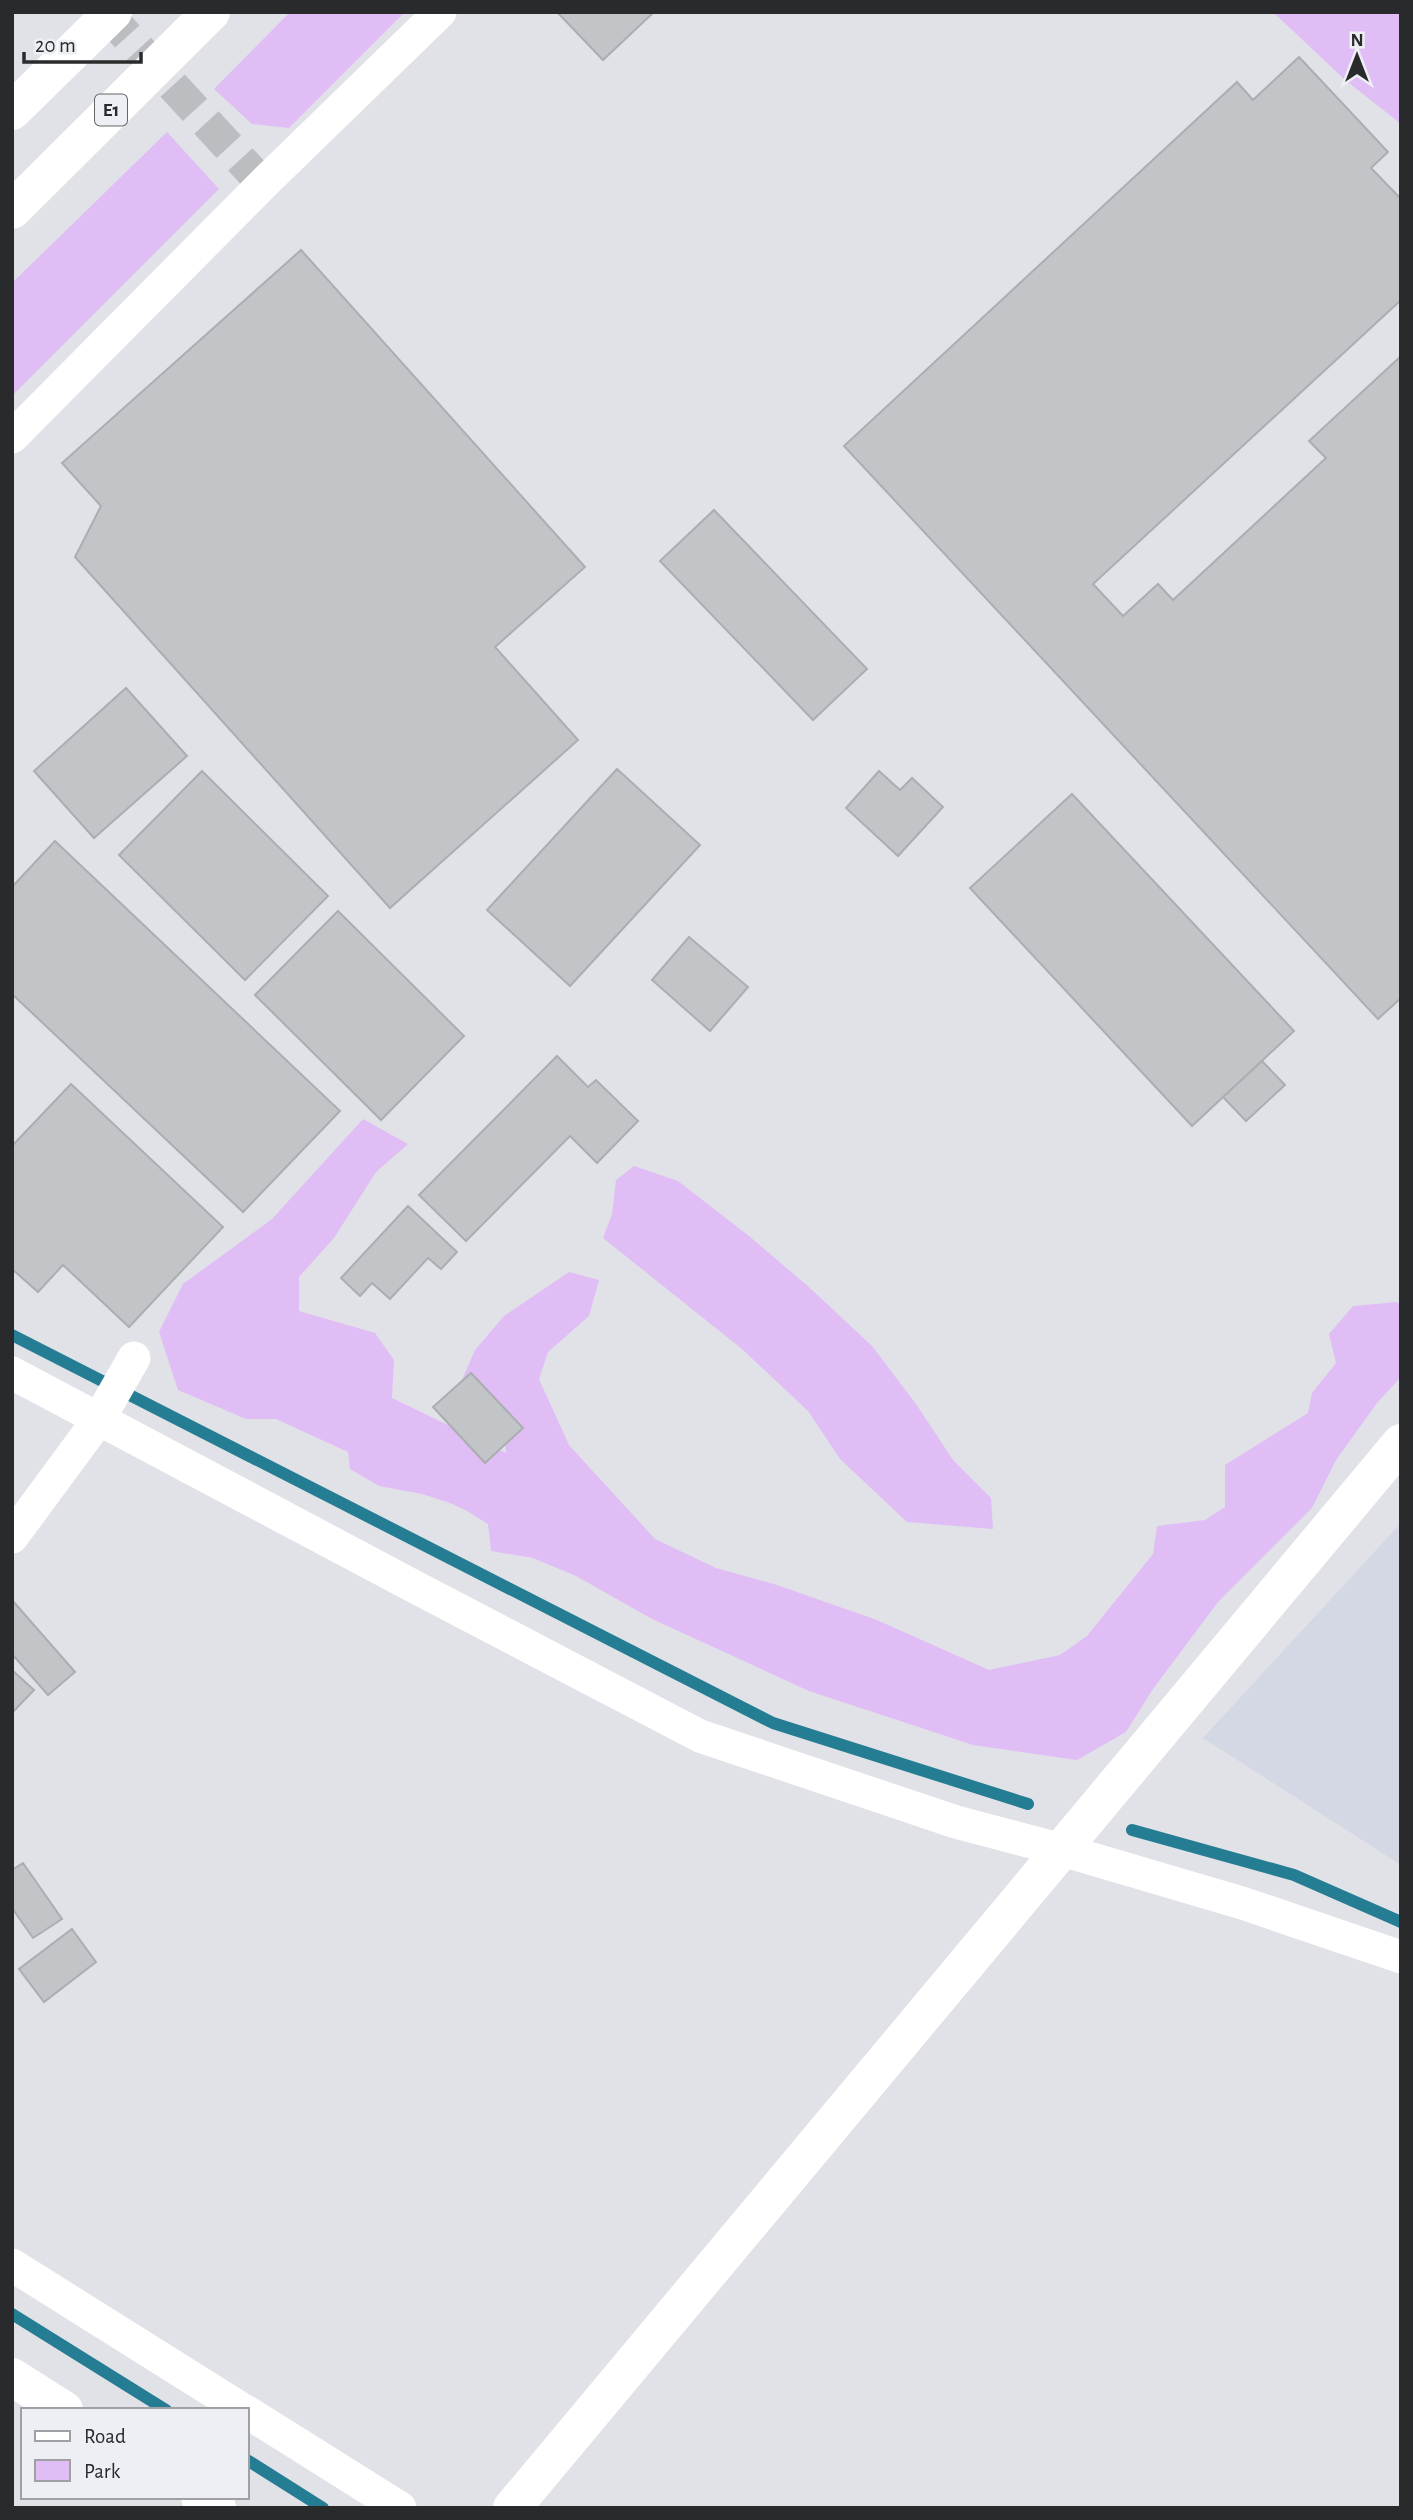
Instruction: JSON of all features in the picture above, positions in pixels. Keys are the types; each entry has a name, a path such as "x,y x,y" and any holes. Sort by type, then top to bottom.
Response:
{"main road":[{"path":"12,111 113,12"},
{"name":"E1","path":"12,210 211,12"},
{"path":"512,2508 1401,1443"},
{"path":"12,2377 61,2408"}],"street":[{"path":"12,437 263,184 440,12"},
{"path":"12,1537 101,1416 132,1363"},
{"path":"12,1373 101,1416 700,1736 956,1822 1242,1903 1401,1957"},
{"path":"12,2265 240,2408"},
{"path":"248,2413 400,2508"}],"shaded area":[{"path":"1401,1523 1401,1865 1203,1738"}],"green space":[{"path":"290,12 405,12 289,128 252,124 214,89"},
{"path":"1273,12 1397,12 1401,17 1401,124 1344,79"},
{"path":"167,132 219,189 12,396 12,283"},
{"path":"363,1119 408,1144 376,1172 334,1238 299,1277 299,1311 375,1333 394,1360 392,1398 506,1453 502,1413 462,1380 475,1350 504,1316 569,1272 599,1280 589,1316 548,1352 539,1379 569,1445 655,1539 716,1568 777,1585 877,1620 989,1670 1060,1655 1087,1636 1153,1554 1157,1526 1205,1520 1225,1507 1225,1465 1308,1413 1312,1393 1336,1363 1329,1334 1353,1306 1397,1302 1401,1306 1401,1377 1377,1403 1336,1460 1312,1508 1218,1602 1153,1689 1126,1732 1077,1760 973,1745 809,1691 652,1619 576,1576 533,1558 491,1551 488,1524 467,1511 422,1494 379,1486 350,1469 348,1452 276,1419 246,1419 178,1390 159,1332 183,1284 272,1219"},
{"path":"634,1166 678,1181 749,1236 872,1346 916,1404 953,1460 991,1498 993,1529 907,1522 840,1459 808,1411 742,1349 603,1238 612,1214 616,1180"}],"building":[{"path":"557,12 654,12 603,60"},
{"path":"1299,57 1388,152 1371,168 1401,199 1401,300 1093,584 1123,616 1158,584 1173,600 1326,458 1309,441 1401,356 1401,998 1378,1019 844,446 1237,82 1253,100"},
{"path":"301,250 585,567 495,647 578,740 390,908 75,557 101,506 62,463"},
{"path":"714,510 867,669 813,720 660,561"},
{"path":"126,688 187,756 94,838 34,771"},
{"path":"617,769 700,845 570,986 487,910"},
{"path":"202,771 328,896 245,980 119,855"},
{"path":"879,771 900,790 912,778 943,807 898,856 846,808"},
{"path":"1072,794 1294,1031 1192,1126 970,888"},
{"path":"55,841 340,1111 243,1212 12,994 12,887"},
{"path":"338,911 464,1036 381,1120 255,995"},
{"path":"689,937 748,987 710,1031 652,980"},
{"path":"557,1056 588,1087 596,1080 638,1121 597,1163 570,1136 466,1241 419,1195"},
{"path":"1262,1061 1285,1085 1246,1121 1223,1097"},
{"path":"71,1084 223,1227 129,1327 63,1265 38,1292 12,1269 12,1146"},
{"path":"408,1206 457,1252 441,1269 428,1258 390,1299 372,1283 360,1296 341,1278"},
{"path":"471,1373 523,1428 485,1463 433,1407"},
{"path":"12,1600 75,1672 48,1695 12,1654"},
{"path":"12,1670 34,1690 12,1713"},
{"path":"23,1863 62,1919 33,1938 12,1908 12,1870"},
{"path":"72,1929 96,1962 44,2002 19,1969"}],"waterway":[{"path":"12,1335 773,1723 1028,1804"},
{"path":"1132,1830 1294,1875 1401,1922"},
{"path":"12,2314 163,2408"},
{"path":"248,2461 323,2508"}],"tunnel":[{"path":"105,12 263,184"}]}
